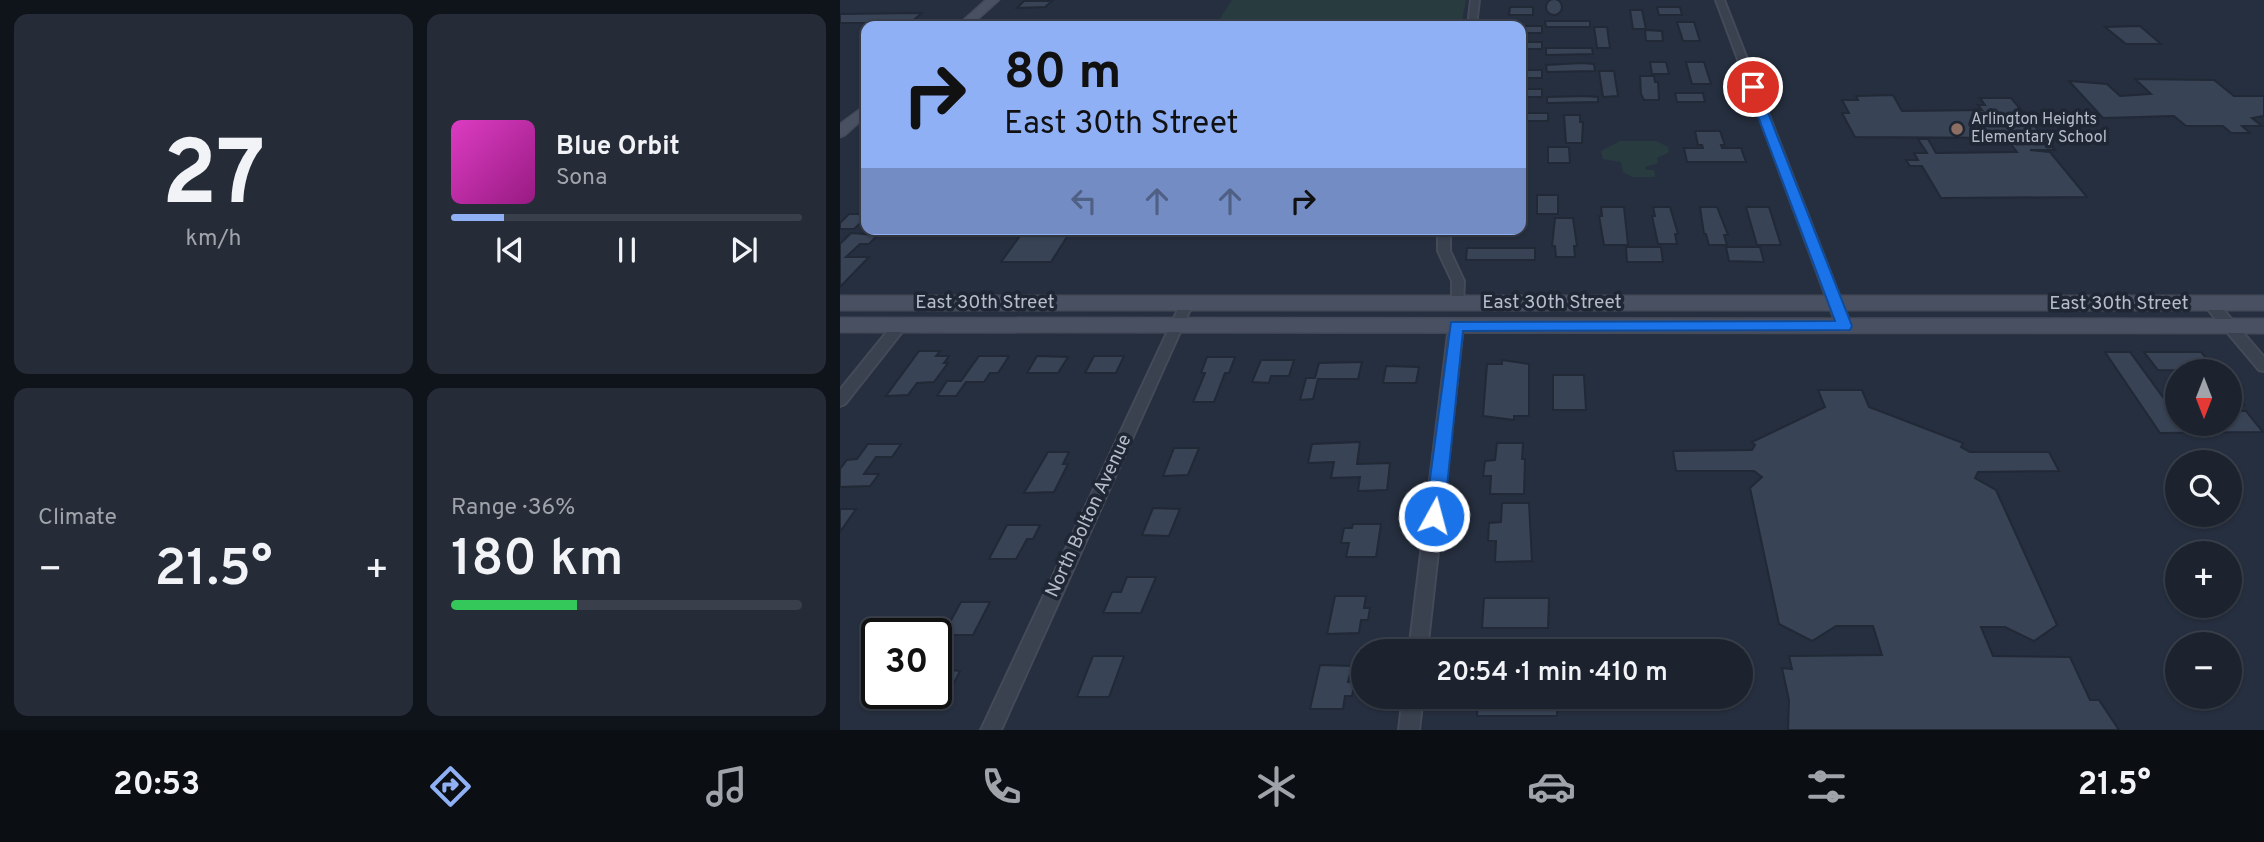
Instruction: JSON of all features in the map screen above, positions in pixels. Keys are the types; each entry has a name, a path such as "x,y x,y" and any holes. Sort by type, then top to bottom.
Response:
{"main road":[{"path":"968,21 993,0"},
{"path":"840,132 861,113"},
{"name":"East 30th Street","path":"840,303 2264,303"},
{"name":"East 30th Street","path":"840,325 2264,326"}],"street":[{"path":"1473,21 1475,0"},
{"path":"1720,0 1844,326"},
{"path":"1444,235 1444,251 1458,281 1458,303"},
{"name":"North Bolton Avenue","path":"991,730 1187,303"},
{"path":"2210,303 2264,366"},
{"path":"840,400 900,325"},
{"path":"1420,639 1456,326"},
{"path":"1409,730 1411,709"}],"green space":[{"path":"1232,0 1466,0 1462,21 1218,21"},
{"path":"1620,141 1656,141 1668,147 1669,152 1657,158 1658,163 1645,167 1646,170 1654,170 1655,177 1632,177 1623,172 1621,162 1603,159 1601,151"}],"building":[{"path":"1554,-1 1560,1 1560,13 1554,15 1548,13 1546,7 1548,1"},
{"path":"1024,1 1052,1 1045,7 1017,8"},
{"path":"1510,7 1533,7 1533,15 1509,15"},
{"path":"1657,7 1680,7 1682,15 1659,15"},
{"path":"1630,10 1642,10 1646,29 1633,29"},
{"path":"922,13 912,21 861,23 840,23 840,14"},
{"path":"1545,21 1590,21 1590,27 1546,27"},
{"path":"1677,22 1694,22 1700,41 1683,41"},
{"path":"1526,26 1542,26 1542,33 1526,33"},
{"path":"2140,26 2161,44 2126,44 2105,27"},
{"path":"1594,27 1607,27 1610,48 1597,48"},
{"path":"1645,30 1662,31 1663,41 1646,41"},
{"path":"1526,42 1542,42 1542,49 1526,49"},
{"path":"1546,48 1592,48 1593,54 1546,55"},
{"path":"1650,62 1666,62 1669,74 1652,74"},
{"path":"1686,62 1704,62 1711,84 1692,84"},
{"path":"1594,64 1595,71 1547,72 1546,65"},
{"path":"1526,70 1542,70 1542,78 1526,78"},
{"path":"1599,71 1614,71 1618,96 1603,97"},
{"path":"1640,76 1654,76 1655,82 1658,82 1659,100 1644,100"},
{"path":"2135,79 2214,80 2234,96 2264,96 2264,116 2252,118 2262,126 2242,126 2250,133 2231,133 2223,126 2186,126 2174,116 2103,118 2069,81 2107,84 2120,96 2151,94"},
{"path":"1526,89 1542,89 1542,97 1526,97"},
{"path":"1675,93 1703,93 1705,102 1677,102"},
{"path":"1893,95 1902,111 1982,110 1978,105 1985,105 1980,98 2011,98 2055,150 2030,150 2050,152 2087,197 1941,198 1922,166 1910,166 1906,160 1918,160 1914,153 1927,153 1918,139 1928,139 1936,153 2017,152 2006,138 1855,137 1842,113 1849,113 1842,100 1858,100 1856,96"},
{"path":"1547,97 1598,97 1598,102 1547,103"},
{"path":"1526,113 1548,113 1548,121 1526,121"},
{"path":"1564,115 1580,115 1580,122 1583,122 1582,143 1566,143"},
{"path":"1695,131 1720,131 1725,145 1721,145 1722,148 1741,148 1746,162 1687,162 1684,148 1703,148 1698,145"},
{"path":"1548,147 1569,147 1570,163 1548,163"},
{"path":"1537,195 1558,195 1558,214 1537,214"},
{"path":"1601,207 1624,207 1628,245 1604,245 1599,216 1602,216"},
{"path":"1653,207 1670,207 1678,234 1675,234 1677,244 1658,244 1652,216 1655,216"},
{"path":"1700,207 1717,207 1728,235 1724,235 1727,245 1709,245 1704,234"},
{"path":"1746,207 1769,207 1781,245 1757,245"},
{"path":"849,214 861,214 861,223 854,229 840,229 840,223"},
{"path":"1555,218 1573,218 1577,246 1574,246 1575,257 1556,257 1555,246 1552,246"},
{"path":"851,233 878,235 869,244 860,244 846,257 869,257 840,287 840,244"},
{"path":"1021,235 1068,235 1051,262 1001,262"},
{"path":"1626,247 1661,247 1663,262 1627,262"},
{"path":"1726,247 1760,247 1764,262 1729,261"},
{"path":"1467,248 1535,248 1535,260 1466,260"},
{"path":"919,351 940,351 936,356 949,356 944,363 948,363 934,382 917,383 908,395 886,396"},
{"path":"2105,352 2130,352 2165,400 2165,433 2160,433"},
{"path":"2144,352 2201,352 2207,359 2165,359 2165,370 2158,370"},
{"path":"979,356 1009,356 998,373 990,373 984,382 966,382 956,396 937,396 947,381 961,381"},
{"path":"1037,356 1068,357 1058,373 1027,373"},
{"path":"1094,356 1124,356 1116,373 1085,373"},
{"path":"1207,357 1235,357 1229,373 1225,373 1214,402 1193,402 1205,373 1201,373"},
{"path":"1261,360 1294,360 1289,376 1271,376 1269,383 1252,382"},
{"path":"1502,360 1529,364 1529,416 1514,416 1514,420 1483,416 1487,364 1502,364"},
{"path":"1362,362 1358,379 1318,379 1313,399 1300,400 1306,378 1315,378 1319,363"},
{"path":"1386,366 1419,367 1416,383 1383,383"},
{"path":"1553,375 1584,375 1586,410 1553,410"},
{"path":"1818,390 1862,390 1869,407 1963,443 1961,447 1970,452 2049,452 2059,471 1978,472 1975,478 1996,490 2057,625 2034,641 2005,627 1981,627 1993,656 2070,657 2090,700 2099,700 2119,730 1788,730 1789,700 1782,668 1792,669 1789,656 1882,655 1873,626 1836,626 1812,641 1779,624 1750,488 1762,477 1754,471 1676,471 1673,451 1752,450 1755,445 1752,442 1825,407"},
{"path":"2242,411 2246,411 2263,432 2242,432"},
{"path":"1360,442 1357,464 1390,463 1387,490 1358,491 1360,477 1331,478 1334,462 1308,463 1312,444"},
{"path":"1497,443 1523,443 1524,494 1490,494 1491,476 1483,476 1485,461 1495,460"},
{"path":"868,444 901,444 892,457 876,457 864,474 879,474 870,486 840,487 840,469 847,460 857,459"},
{"path":"1174,448 1199,448 1188,475 1163,476"},
{"path":"1048,452 1069,452 1063,464 1068,464 1054,492 1024,493"},
{"path":"1502,503 1529,503 1532,561 1495,562 1496,541 1488,541 1489,523 1501,522"},
{"path":"1153,508 1180,509 1169,536 1142,535"},
{"path":"840,509 856,509 840,532"},
{"path":"1353,524 1381,524 1376,557 1346,557 1349,543 1341,543 1344,528 1352,528"},
{"path":"1007,525 1040,525 1033,539 1027,539 1016,559 989,559"},
{"path":"1127,577 1156,577 1141,613 1103,613 1112,592 1121,592"},
{"path":"1335,596 1366,596 1364,608 1370,608 1368,620 1361,620 1359,633 1327,634"},
{"path":"1484,598 1549,598 1548,628 1482,628"},
{"path":"961,602 990,602 973,635 952,635 952,618"},
{"path":"1093,656 1124,656 1109,697 1077,697"},
{"path":"1320,665 1351,666 1348,682 1351,682 1351,696 1345,696 1343,709 1310,709"},
{"path":"952,670 960,671 952,687"},
{"path":"901,709 932,709 931,710"},
{"path":"1477,709 1557,709 1557,716 1477,716"}],"place":[{"name":"Arlington Heights Elementary School","path":"1957,129"}],"route":[{"path":"1434,516 1456,326 1844,326 1753,87"}]}
